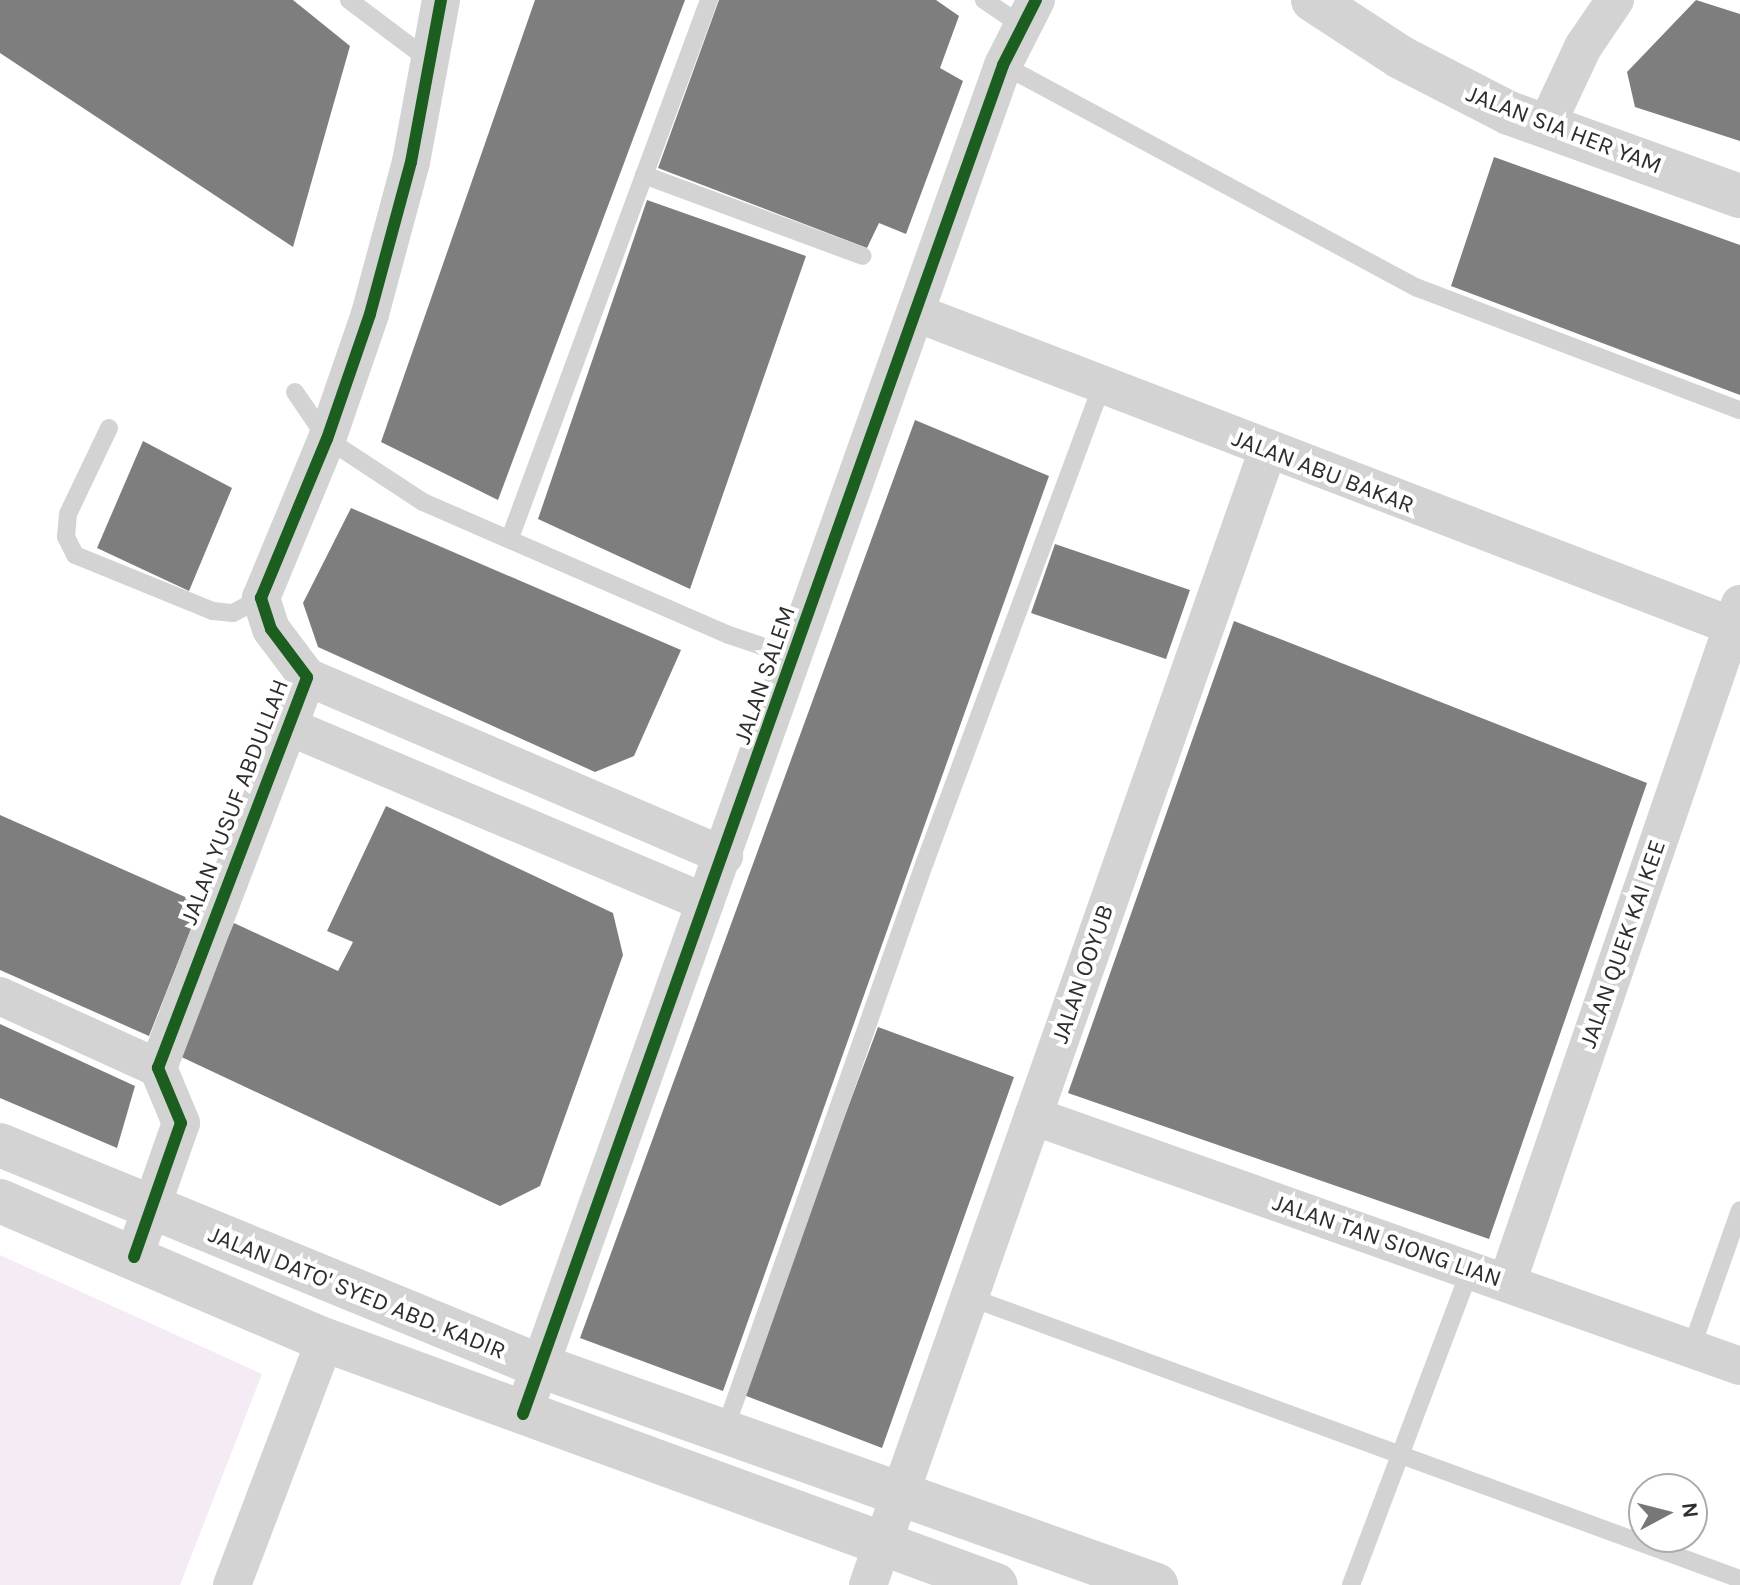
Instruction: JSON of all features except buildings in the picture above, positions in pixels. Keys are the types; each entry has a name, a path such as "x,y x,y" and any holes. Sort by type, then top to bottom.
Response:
{"street":[{"path":"261,598 327,439 378,284 411,162 441,0"},
{"name":"JALAN SIA HER YAM","path":"1313,0 1458,89 1546,126 1740,196"},
{"path":"1546,126 1583,47 1615,0"},
{"name":"JALAN SALEM","path":"523,1414 1003,65 1028,13"},
{"name":"JALAN ABU BAKAR","path":"916,313 1267,452 1736,615"},
{"name":"JALAN OOYUB","path":"899,1495 1267,452"},
{"name":"JALAN YUSUF ABDULLAH","path":"158,1068 285,725 307,677 271,629 261,598"},
{"name":"JALAN QUEK KAI KEE","path":"1507,1283 1736,615"},
{"path":"307,677 724,856"},
{"path":"285,725 705,902"},
{"path":"0,996 158,1068 181,1123 153,1211 134,1257"},
{"name":"JALAN TAN SIONG LIAN","path":"1033,1116 1740,1366"},
{"name":"JALAN DATO' SYED ABD. KADIR","path":"0,1145 153,1211 540,1366 723,1435 1156,1585"},
{"path":"0,1201 325,1340 523,1414 875,1565 996,1585"},
{"path":"232,1585 325,1340"},
{"path":"875,1565 899,1495"}],"lane":[{"path":"349,0 430,61"},
{"path":"510,538 709,0"},
{"path":"984,0 1028,13"},
{"path":"1003,65 1418,288 1740,410"},
{"path":"644,175 863,256"},
{"path":"723,1435 925,862 1102,385"},
{"path":"295,392 327,439 423,502 729,635 794,657"},
{"path":"109,428 68,514 66,537 75,555 213,611 233,613 261,598"},
{"path":"1691,1349 1740,1210"},
{"path":"1351,1585 1470,1270"},
{"path":"969,1297 1740,1579"}],"shaded area":[{"path":"0,1255 262,1374 180,1585 0,1585"}],"cycle path":[{"path":"134,1257 181,1123 158,1068 307,677 271,629 261,598 327,439 370,314 411,162 441,0"},
{"path":"523,1414 1003,65 1036,0"}]}
